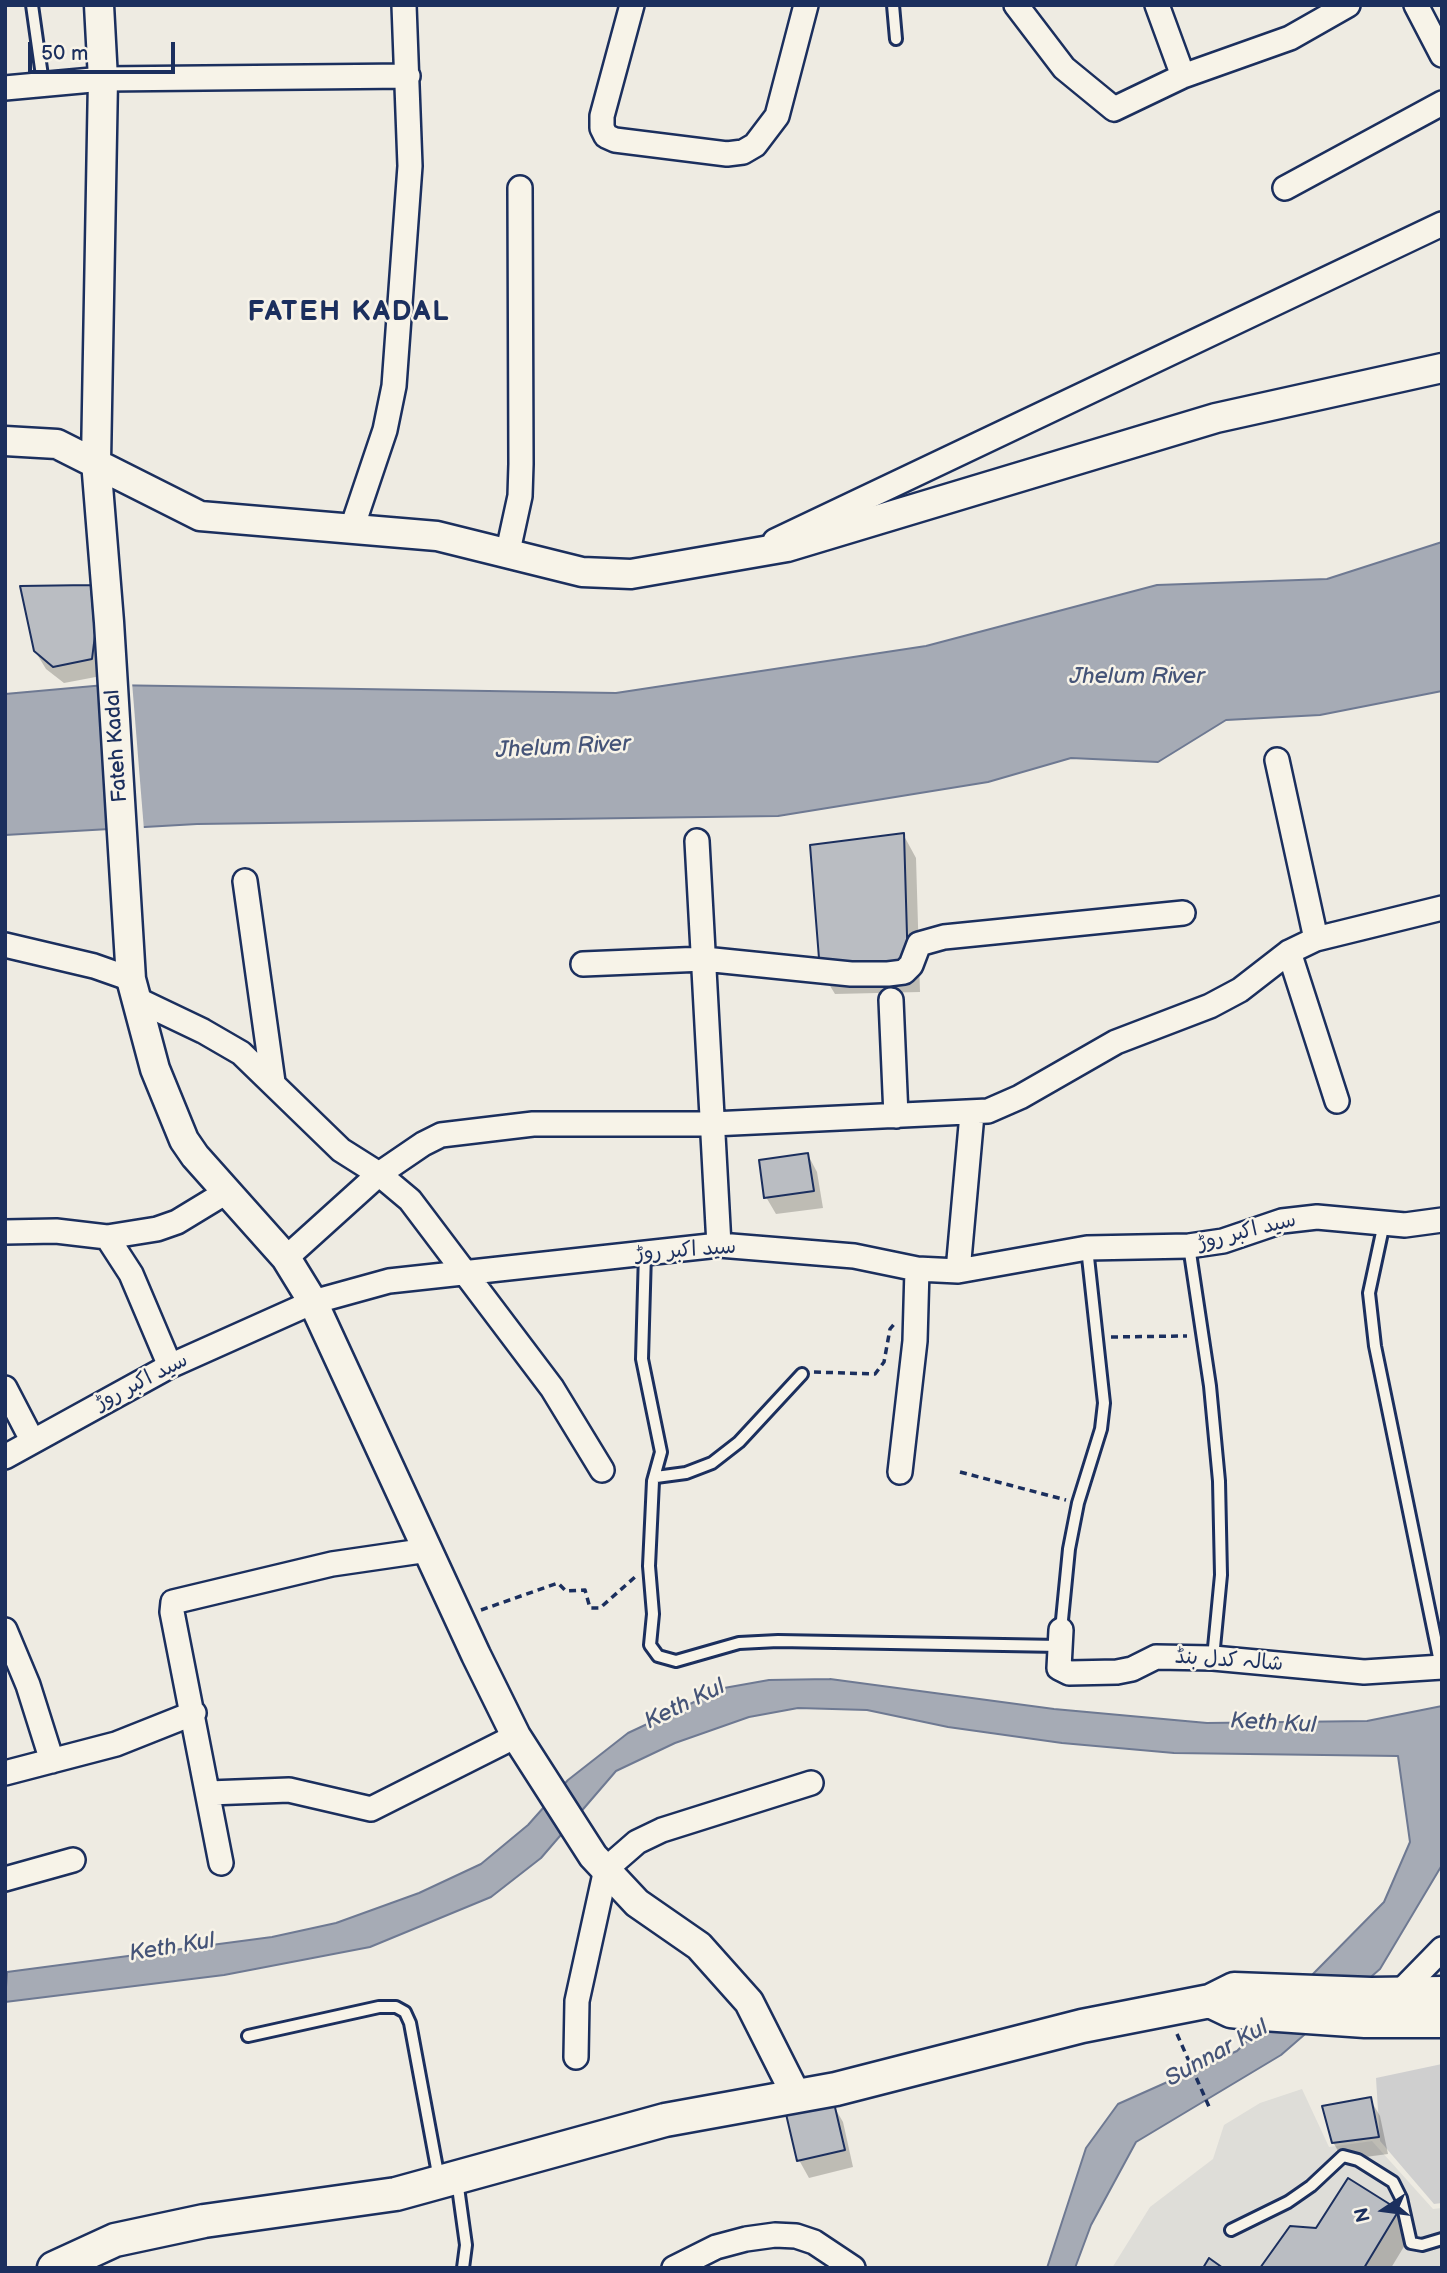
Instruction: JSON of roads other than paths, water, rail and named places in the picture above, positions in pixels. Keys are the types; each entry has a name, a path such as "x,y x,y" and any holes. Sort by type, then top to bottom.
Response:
{"main road":[{"path":"54,2268 115,2240 204,2221 396,2194 665,2120 797,2097 1082,2026 1210,2001 1231,2011 1250,2000 1378,2003 1442,1993"},
{"path":"1378,2003 1442,2021"}],"street":[{"name":"Fateh Kadal","path":"99,5 103,79 96,461 134,989 155,1069 184,1140 286,1258 313,1302 459,1617 523,1745 582,1840 637,1903 699,1947 748,2001 797,2097"},
{"path":"352,528 385,430 394,386 410,166 404,5"},
{"path":"632,5 602,116 602,128 607,136 615,140 727,154 743,152 755,145 777,116 806,5"},
{"path":"1016,5 1064,68 1114,109 1183,76 1290,38 1348,5"},
{"path":"1157,5 1183,76"},
{"path":"1416,5 1442,55"},
{"path":"5,88 103,79 408,76"},
{"path":"1285,187 1442,103"},
{"path":"508,551 521,475 520,188"},
{"path":"747,554 1442,224"},
{"path":"5,441 57,444 96,461 200,516 437,536 508,551 562,567 606,575 631,574 788,547 1216,418 1442,368"},
{"path":"1278,760 1316,939"},
{"path":"697,841 719,1245"},
{"path":"245,881 273,1082"},
{"path":"286,1258 379,1174 423,1144 466,1130 533,1124 712,1124 972,1114 988,1111 1020,1097 1066,1068 1116,1042 1210,1006 1240,990 1289,952 1316,939 1442,908"},
{"path":"583,964 704,959 851,974 888,974 904,972 911,965 919,944 944,937 1183,913"},
{"path":"5,945 94,966 241,1053 341,1150 379,1174 410,1200 552,1388 602,1470"},
{"path":"1289,952 1337,1101"},
{"path":"891,1000 896,1116"},
{"path":"958,1271 972,1114"},
{"path":"5,1232 56,1231 107,1237 137,1234 167,1226 228,1191"},
{"name":"سید اکبر روڑ","path":"5,1457 170,1366 313,1302 389,1281 719,1245 855,1256 917,1269 958,1271 1087,1248 1189,1247 1223,1241 1282,1221 1317,1217 1405,1225 1442,1220"},
{"path":"107,1237 131,1274 170,1366"},
{"path":"900,1472 915,1340 917,1269"},
{"path":"5,1388 32,1440"},
{"path":"221,1863 194,1713 172,1612 173,1602 332,1563 428,1550"},
{"path":"5,1630 16,1651 52,1761"},
{"name":"شالہ کدل بنڈ","path":"1061,1638 1059,1668 1075,1674 1132,1669 1156,1657 1213,1658 1364,1672 1441,1667"},
{"path":"5,1773 116,1744 194,1713"},
{"path":"209,1793 289,1790 371,1809 523,1745"},
{"path":"576,2057 576,2001 606,1869 637,1842 662,1830 811,1783"},
{"path":"5,1879 73,1860"},
{"path":"1378,2003 1442,1949"},
{"path":"674,2268 716,2247 775,2235 796,2236 814,2242 853,2268"}],"lane":[{"path":"32,5 43,83"},
{"path":"892,5 896,39"},
{"path":"1384,1223 1369,1293 1375,1346 1441,1667"},
{"path":"1189,1247 1203,1335 1219,1481 1221,1575 1213,1658"},
{"path":"645,1253 642,1359 661,1452 653,1480 649,1566 653,1614 650,1646 658,1656 670,1661 739,1643 1061,1638 1069,1549 1078,1503 1101,1429 1104,1403 1087,1248"},
{"path":"656,1477 686,1473 712,1463 739,1442 802,1374"},
{"path":"248,2036 379,2007 396,2007 405,2012 466,2245 463,2268"},
{"path":"1231,2230 1300,2194 1343,2156 1357,2160 1393,2182 1401,2198 1410,2244 1422,2245 1442,2239"}],"water":[{"name":"Jhelum River","path":"1442,542 1442,691 1320,715 1226,720 1158,762 1071,758 988,782 778,816 197,824 5,835 5,694 105,685 616,693 926,646 1157,585 1327,579"},
{"name":"Keth Kul","path":"830,1679 1054,1709 1207,1723 1367,1721 1442,1706 1442,1865 1380,1969 1281,2055 1136,2142 1091,2225 1075,2268 1047,2268 1086,2148 1118,2104 1237,2051 1384,1902 1410,1842 1398,1756 1174,1753 1062,1743 948,1727 867,1710 798,1708 749,1717 675,1743 616,1771 541,1858 491,1897 370,1947 224,1975 5,2002 7,1972 272,1937 336,1923 419,1893 481,1864 528,1825 568,1780 628,1733 724,1688 769,1680"}],"district":[{"name":"FATEH KADAL","path":"349,313"}],"water label":[{"name":"Sunnar Kul","path":"1217,2054"}]}
